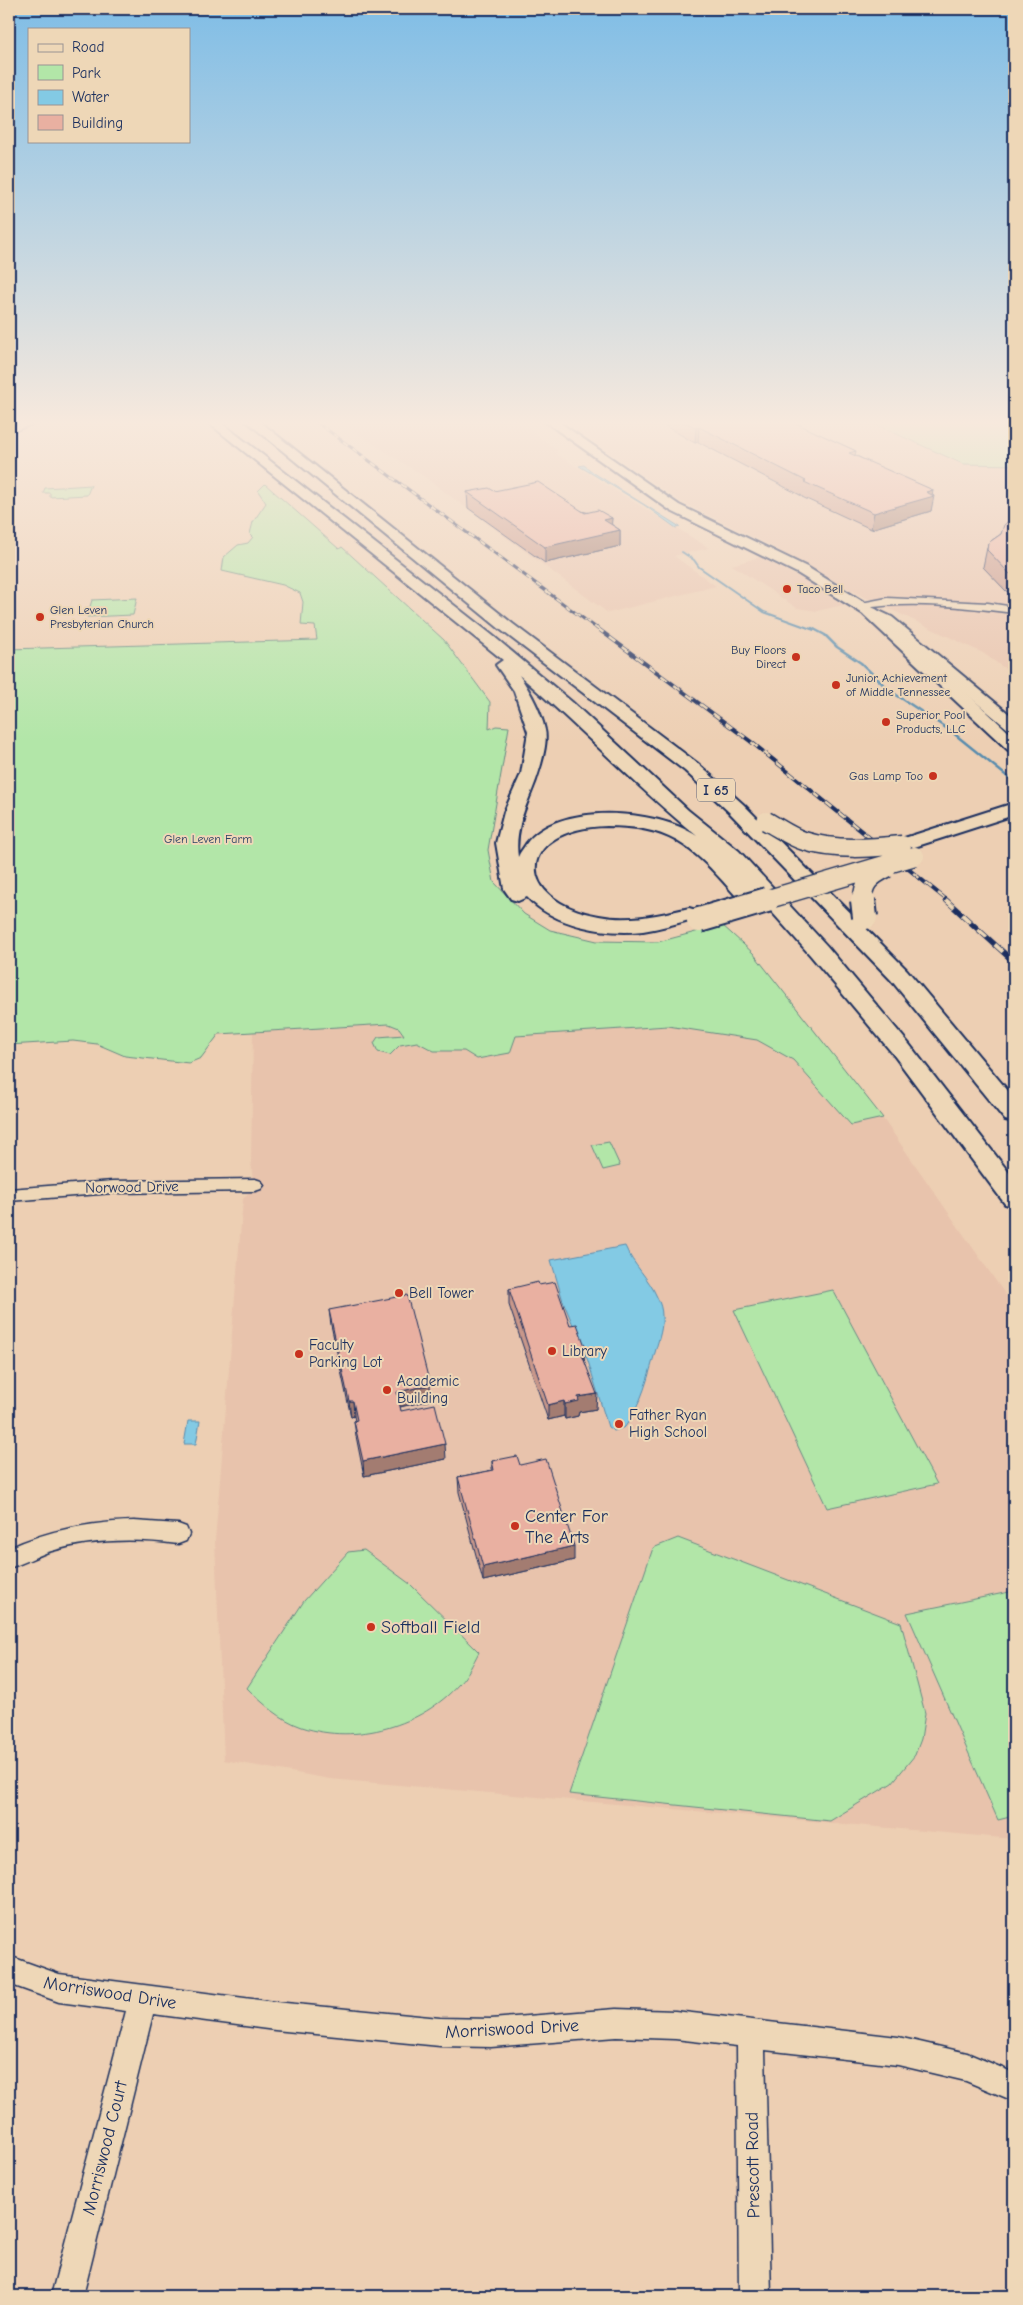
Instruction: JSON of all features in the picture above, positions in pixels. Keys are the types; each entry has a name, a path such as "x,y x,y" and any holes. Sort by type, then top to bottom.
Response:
{"highway":[{"name":"I 65","path":"347,528 486,638 566,706 682,814 732,856 849,986 949,1110 1014,1197"},
{"name":"I 65","path":"385,528 507,627 691,767 736,808 899,975 1014,1114"},
{"path":"387,528 504,608 620,695 686,747 766,821 803,840 828,846 908,850"},
{"path":"865,609 1014,746"},
{"path":"486,638 522,692 537,732 530,774 514,812 506,843 514,889 524,901 542,916 560,924 585,929 637,932 666,930 694,917 908,850 1014,825"},
{"path":"1014,799 908,850 871,875 862,891 865,918 956,1022 1014,1094"},
{"path":"954,827 1014,809"},
{"path":"694,917 636,925 608,925 568,916 542,901 530,890 527,876 529,854 536,843 547,834 561,828 590,821 634,821 674,831 707,856 794,949 849,986"}],"main road":[{"path":"715,528 802,570 865,609 887,620 1014,726"}],"street":[{"path":"865,609 887,601 988,606 1014,610"},
{"name":"Norwood Drive","path":"9,1195 103,1187 255,1185"},
{"path":"9,1558 51,1541 87,1532 146,1530 178,1534"},
{"name":"Morriswood Drive","path":"9,1970 59,1988 143,2000 440,2032 491,2034 642,2023 850,2044 923,2055 967,2067 1014,2086"},
{"name":"Morriswood Court","path":"67,2296 143,2000"},
{"name":"Prescott Road","path":"751,2034 755,2296"}],"shaded area":[{"path":"493,528 676,528 709,548 674,556 716,586 608,613"},
{"path":"733,528 1014,528 1014,675 983,653 860,595"},
{"path":"760,557 816,586 843,605 817,611 797,608 732,565"},
{"name":"Father Ryan High School","path":"804,1017 886,1123 1014,1307 1014,1839 330,1779 224,1760 215,1541 243,1199 255,1185 251,1162 253,1032 405,1023 446,1040"}],"green space":[{"name":"Glen Leven Farm","path":"252,528 315,528 339,549 342,547 444,640 490,702 489,729 496,726 509,727 488,850 494,882 524,914 550,930 597,941 658,942 722,925 753,953 883,1118 851,1125 793,1060 757,1040 668,1026 516,1036 510,1053 477,1059 464,1051 434,1051 417,1042 400,1045 390,1055 378,1052 374,1043 378,1037 404,1035 399,1028 389,1024 219,1034 201,1058 189,1063 125,1056 97,1044 73,1041 9,1045 9,649 317,640 315,626 301,625 303,602 300,593 283,585 222,571 224,557 238,545 248,543 253,537 250,534"},
{"path":"137,598 133,615 87,617 92,600"},
{"path":"609,1142 620,1166 603,1170 592,1145"},
{"path":"833,1290 937,1484 827,1508 734,1310"},
{"path":"678,1538 901,1623 925,1713 921,1739 915,1755 892,1783 830,1821 569,1794 653,1548"},
{"name":"Softball Field","path":"364,1550 410,1584 479,1652 465,1677 444,1699 407,1721 387,1728 344,1734 323,1732 294,1724 279,1716 247,1688 304,1601 348,1552"},
{"path":"1014,1591 1014,1816 998,1820 907,1613"}],"water":[{"path":"625,1246 654,1290 661,1306 662,1325 644,1390 636,1409 625,1427 614,1431 608,1427 588,1361 563,1301 551,1260"},
{"path":"188,1421 200,1421 196,1444 184,1444"}],"building":[{"path":"517,528 616,528 620,530 545,547"},
{"path":"1003,528 1014,528 1014,575 1010,574 987,550 988,543 1001,534"},
{"name":"Library","path":"538,1282 539,1285 555,1282 570,1325 577,1324 585,1346 579,1347 597,1394 578,1397 579,1401 565,1404 564,1401 548,1405 509,1289"},
{"name":"Academic Building","path":"407,1295 430,1385 397,1392 401,1411 435,1404 445,1444 363,1461 354,1421 357,1420 353,1401 349,1401 329,1310"},
{"name":"Center For The Arts","path":"517,1456 520,1465 546,1459 574,1546 483,1567 458,1477 494,1470 492,1461"}],"waterway":[{"path":"682,552 694,560 699,567 764,612 814,630"},
{"path":"812,628 825,635 837,647 861,663 889,690 952,732 1009,778"}],"railway":[{"path":"460,528 599,630"},
{"path":"597,628 750,741 948,901"},
{"path":"946,900 1014,962"}],"place":[{"name":"Taco Bell","path":"787,589"},
{"name":"Glen Leven Presbyterian Church","path":"40,617"},
{"name":"Buy Floors Direct","path":"796,657"},
{"name":"Junior Achievement of Middle Tennessee","path":"836,685"},
{"name":"Superior Pool Products, LLC","path":"886,722"},
{"name":"Gas Lamp Too","path":"933,776"},
{"name":"Bell Tower","path":"399,1293"},
{"name":"Library","path":"552,1351"},
{"name":"Faculty Parking Lot","path":"299,1354"},
{"name":"Academic Building","path":"387,1390"},
{"name":"Father Ryan High School","path":"619,1424"},
{"name":"Center For The Arts","path":"515,1526"},
{"name":"Softball Field","path":"371,1627"}]}
